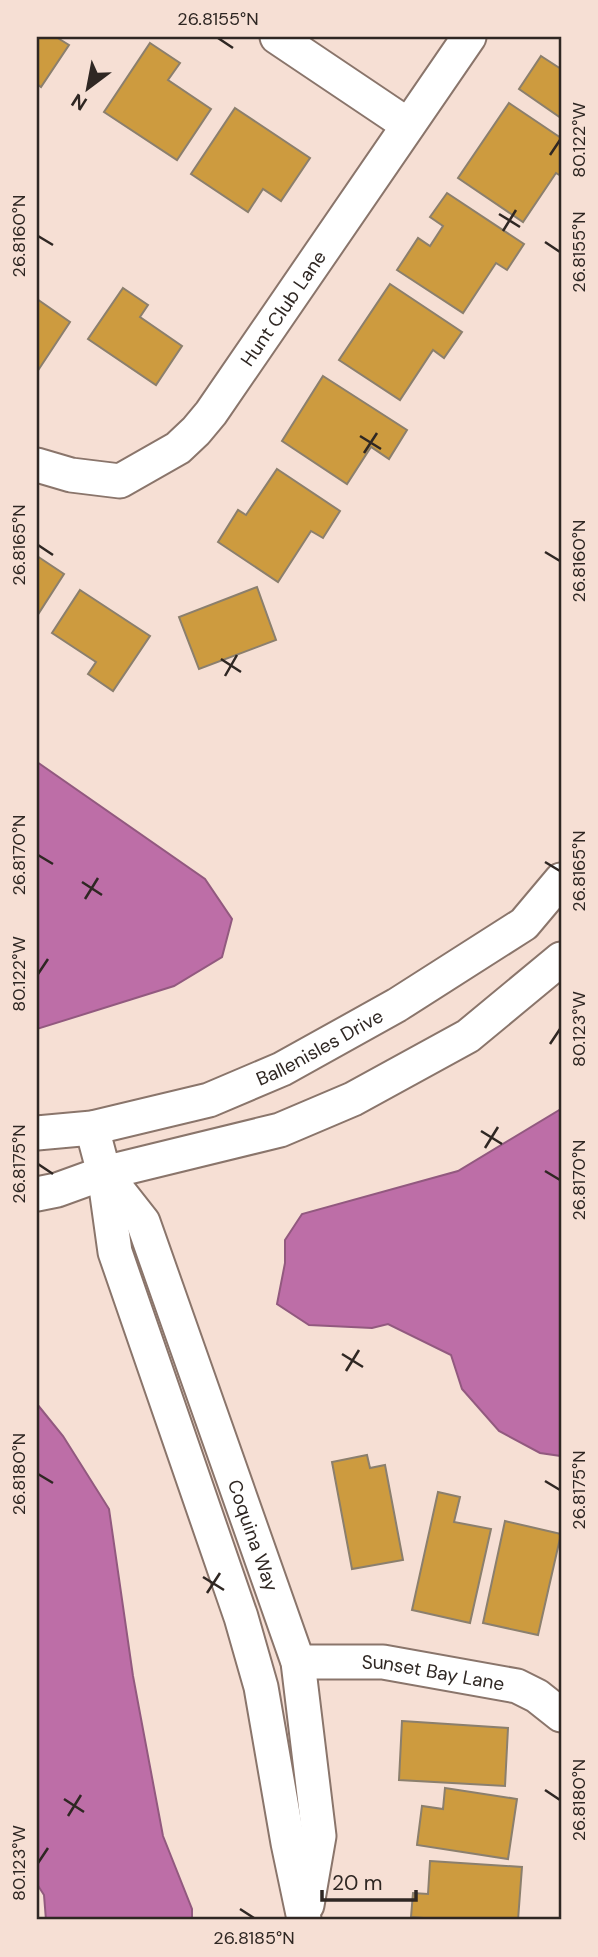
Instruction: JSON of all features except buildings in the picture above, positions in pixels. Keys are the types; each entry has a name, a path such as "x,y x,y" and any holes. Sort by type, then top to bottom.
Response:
{"street":[{"path":"277,37 408,125"},
{"name":"Hunt Club Lane","path":"37,465 71,475 120,481 178,447 197,431 469,37"},
{"name":"Ballenisles Drive","path":"37,1133 92,1128 209,1100 282,1069 397,1006 524,924 561,880"},
{"path":"37,1194 57,1190 104,1173 281,1130 353,1099 468,1036 561,959"},
{"name":"Coquina Way","path":"92,1128 104,1173 115,1252 241,1617 261,1687 304,1920"},
{"name":"Coquina Way","path":"104,1173 143,1222 298,1662 319,1836 304,1920"},
{"name":"Sunset Bay Lane","path":"298,1662 383,1662 517,1686 537,1696 561,1715"}],"shaded area":[{"path":"37,762 205,879 232,919 222,957 174,986 37,1029"},
{"path":"561,1109 561,1456 540,1453 499,1431 462,1389 451,1355 388,1324 372,1328 309,1325 277,1304 285,1263 285,1240 302,1214 458,1171"},
{"path":"37,1404 63,1436 109,1509 133,1676 163,1836 192,1909 192,1920 46,1920 44,1895 37,1884"}]}
